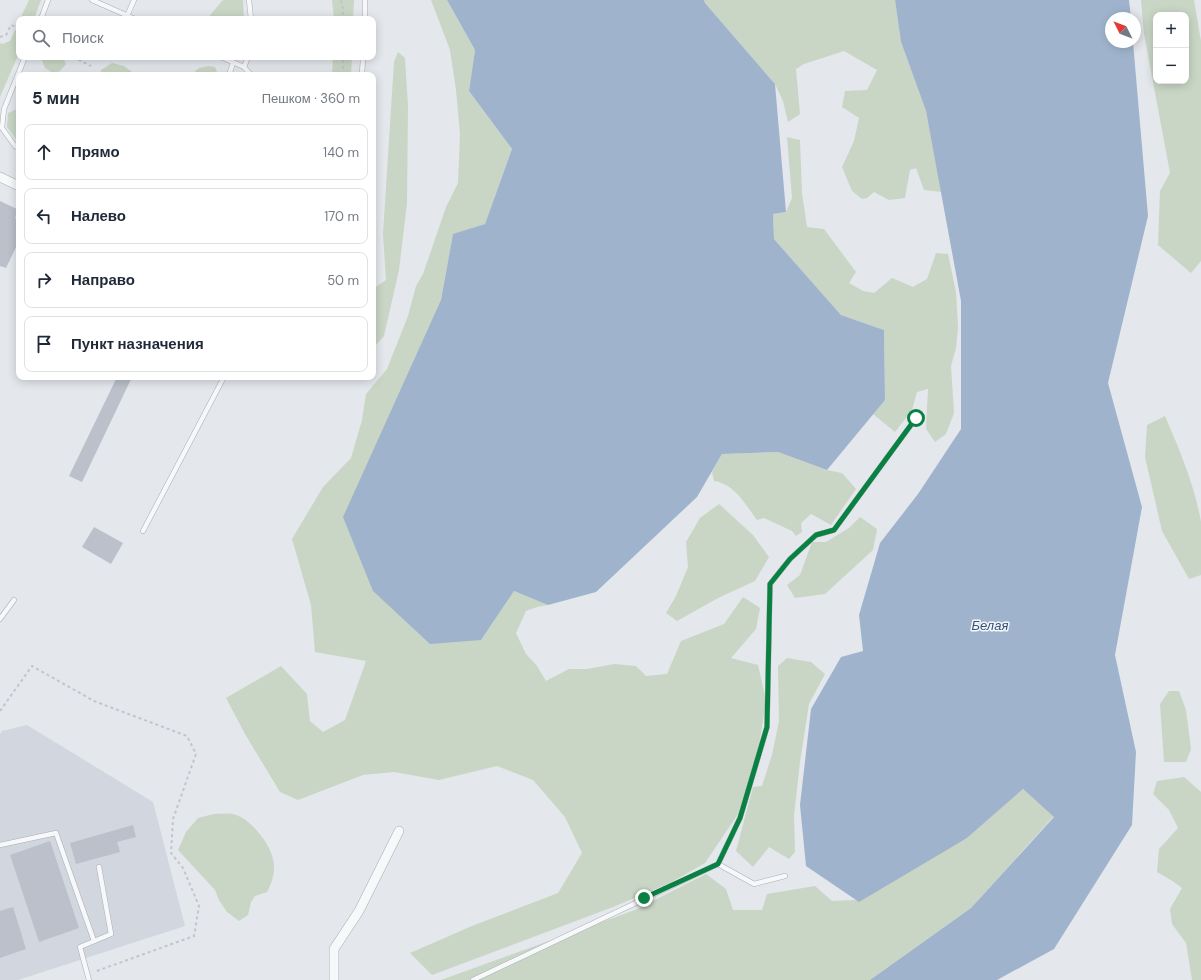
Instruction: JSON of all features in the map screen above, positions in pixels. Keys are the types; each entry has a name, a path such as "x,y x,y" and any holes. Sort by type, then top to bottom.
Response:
{"street":[{"path":"0,177 16,185"},
{"path":"334,980 334,949 359,911 399,831"}],"lane":[{"path":"42,16 48,0"},
{"path":"94,0 128,16 134,0"},
{"path":"249,0 251,16"},
{"path":"365,0 365,16"},
{"path":"20,72 25,60"},
{"path":"228,60 244,67 248,72"},
{"path":"244,67 247,60"},
{"path":"362,72 363,60"},
{"path":"230,72 234,63"},
{"path":"16,81 4,109 2,128 16,146"},
{"path":"143,531 222,380"},
{"path":"473,980 718,864 740,818 767,727 770,584 790,559 816,535 834,530 916,418"},
{"path":"0,620 14,600"},
{"path":"0,845 56,833 94,941"},
{"path":"718,864 754,884 785,876"},
{"path":"88,977 80,947 111,934 99,867"}],"path":[{"path":"341,0 343,16"},
{"path":"0,37 6,35 11,25 16,27"},
{"path":"79,60 91,66"},
{"path":"343,60 343,72"},
{"path":"0,711 32,666 94,701 188,736 196,754 173,819 171,853 183,868 199,906 194,936 112,965 88,977"}],"shaded area":[{"path":"27,725 153,802 185,926 18,980 0,980 0,734 2,731"}],"green space":[{"path":"29,0 41,0 35,16 21,16"},
{"path":"243,0 244,16 210,16 222,1"},
{"path":"332,0 354,0 353,16 334,16"},
{"path":"431,0 447,0 475,50 469,91 512,149 485,224 453,235 441,300 481,640 514,591 548,605 526,611 516,633 526,654 537,666 546,681 569,669 587,669 614,664 636,666 646,676 667,674 681,641 724,624 743,597 760,608 756,629 731,658 758,665 766,700 759,747 738,814 705,863 670,883 613,907 432,975 410,953 472,926 558,893 582,853 565,817 533,780 497,766 439,780 394,772 363,775 298,800 280,792 245,734 226,698 281,666 307,694 310,721 323,732 345,720 366,661 315,652 311,605 292,539 323,487 351,458 362,420 366,394 387,369 408,316 416,286 423,274 446,207 458,183 460,134 456,90 450,50"},
{"path":"704,0 895,0 901,42 926,111 942,192 924,190 916,168 910,170 905,198 889,200 874,192 867,198 862,199 852,191 842,167 854,141 859,118 842,107 845,91 867,90 877,70 844,51 804,64 796,69 800,114 788,122 783,101 775,84"},
{"path":"1141,0 1194,0 1201,41 1201,261 1191,273 1158,245 1160,191 1170,173 1153,84 1189,84 1189,12 1153,12 1153,82 1144,34"},
{"path":"16,30 16,60 0,97 0,43 2,44 10,41"},
{"path":"398,52 405,58 408,106 407,203 399,270 384,336 376,345 376,287 386,280 383,234 394,62"},
{"path":"42,60 64,60 66,64 60,71 56,72 51,72 45,68"},
{"path":"333,60 352,60 351,72 332,72"},
{"path":"112,63 124,66 132,72 101,72 101,70"},
{"path":"209,66 215,67 217,72 194,72 199,68"},
{"path":"16,109 16,139 7,127 8,113"},
{"path":"787,137 800,140 802,193 807,227 824,229 856,272 849,283 863,291 874,293 892,278 913,287 927,279 936,253 948,254 956,292 958,327 956,348 951,366 954,413 946,434 935,442 926,429 928,389 917,392 912,410 895,432 873,414 885,400 884,330 841,315 774,239 773,214 786,212 792,198"},
{"path":"1165,416 1191,482 1201,522 1201,575 1189,579 1162,531 1145,457 1147,425"},
{"path":"778,452 827,470 842,473 856,489 831,525 811,514 801,523 802,532 796,536 792,531 764,518 757,520 744,501 734,490 714,481 712,472 722,454"},
{"path":"719,504 753,535 769,557 755,581 718,598 677,621 666,613 676,596 688,567 686,542 700,518"},
{"path":"860,517 877,529 873,550 825,594 795,598 787,585 800,575 812,542 826,542 849,528"},
{"path":"787,658 811,662 825,674 809,704 800,762 794,816 795,852 789,859 769,847 753,867 736,851 753,787 762,786 772,755 779,721 778,666"},
{"path":"1169,691 1179,691 1186,710 1191,749 1186,762 1164,762 1160,704"},
{"path":"1184,777 1201,792 1201,980 1192,980 1186,943 1172,924 1170,909 1182,888 1157,872 1159,849 1178,828 1169,810 1153,794 1157,781"},
{"path":"1023,789 1054,816 971,908 870,980 441,980 635,910 706,874 726,889 733,910 762,910 767,894 815,886 832,901 855,900 967,838"},
{"path":"214,814 233,814 246,820 258,832 268,846 273,859 273,876 267,892 255,896 251,902 248,915 239,921 227,912 219,900 215,890 178,850 186,832 198,818"}],"water":[{"path":"447,0 704,0 775,84 786,212 773,214 774,239 841,315 884,330 885,400 827,470 778,452 722,454 697,497 596,592 548,605 514,591 481,640 430,644 373,591 343,517 441,300 453,234 485,224 512,149 469,91 475,50"},
{"name":"Белая","path":"895,0 1129,0 1130,12 1105,12 1105,48 1134,48 1148,216 1108,383 1142,507 1115,655 1136,752 1132,825 1054,949 997,980 870,980 971,908 1054,817 1023,789 967,838 859,902 806,866 800,805 811,709 841,657 863,651 859,615 880,543 918,494 961,429 961,301 926,111 901,42"}],"building":[{"path":"0,201 16,209 16,247 6,268 0,266"},
{"path":"116,380 131,380 82,482 69,476"},
{"path":"94,527 123,543 111,564 82,547"},
{"path":"133,825 136,837 117,842 120,852 76,864 70,843"},
{"path":"50,841 79,928 39,942 10,855"},
{"path":"13,907 26,949 0,958 0,911"}],"route":[{"path":"644,898 718,864 740,818 767,727 770,584 790,559 816,535 834,530 916,418"}]}
